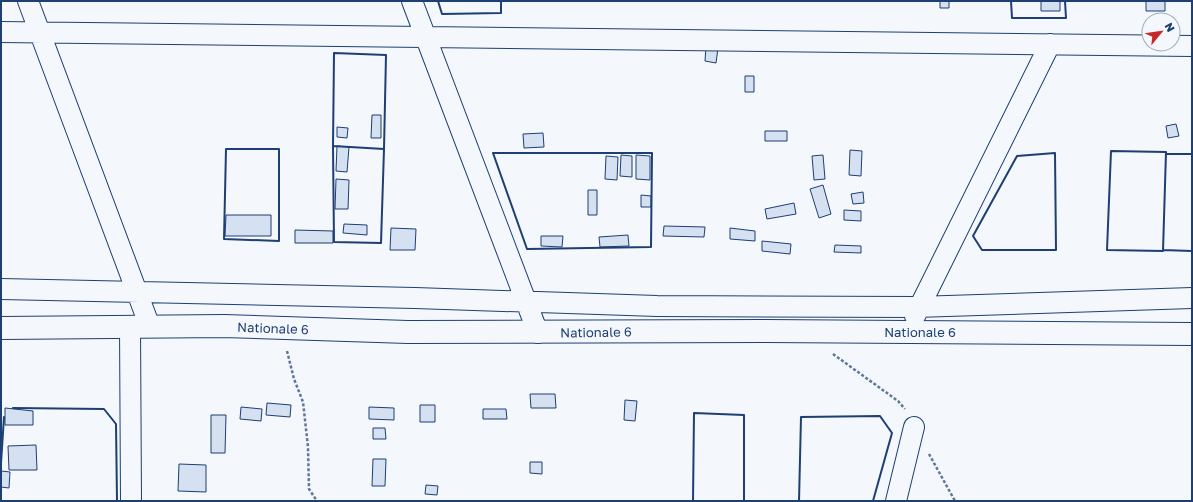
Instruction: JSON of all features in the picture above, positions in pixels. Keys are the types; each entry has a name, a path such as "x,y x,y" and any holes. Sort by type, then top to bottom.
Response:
{"main road":[{"name":"Nationale 6","path":"1,328 280,328 408,332 538,333 907,332 1192,334"}],"street":[{"path":"28,1 137,292 140,327 131,501"},
{"path":"412,1 538,333"},
{"path":"1,32 1192,46"},
{"path":"907,332 1050,44"},
{"path":"1,289 657,306 919,307 1192,298"},
{"path":"896,501 914,428"}],"path":[{"path":"280,328 294,378 304,402 308,447 309,489 317,501"},
{"path":"802,332 898,401 908,413 914,428 955,501"}],"building":[{"path":"940,1 949,1 949,8 940,8"},
{"path":"1041,1 1060,1 1060,11 1041,11"},
{"path":"1146,1 1165,1 1165,11 1146,11"},
{"path":"706,46 718,48 716,63 705,61"},
{"path":"745,76 754,76 754,92 745,92"},
{"path":"372,115 381,115 381,138 371,138"},
{"path":"1176,124 1179,136 1168,138 1166,126"},
{"path":"337,127 348,128 347,138 337,137"},
{"path":"765,131 787,131 787,141 765,141"},
{"path":"543,133 544,147 524,148 523,134"},
{"path":"337,146 349,147 347,172 336,171"},
{"path":"850,150 862,151 861,176 849,175"},
{"path":"621,155 632,156 632,177 620,176"},
{"path":"636,155 650,156 650,180 636,179"},
{"path":"823,155 825,179 814,180 812,156"},
{"path":"606,156 618,157 617,180 605,179"},
{"path":"336,179 349,180 348,209 335,209"},
{"path":"823,185 831,214 819,218 810,189"},
{"path":"588,190 597,190 597,215 588,215"},
{"path":"863,192 864,203 853,204 851,194"},
{"path":"641,195 651,196 651,207 641,207"},
{"path":"794,203 796,214 767,219 765,209"},
{"path":"844,210 861,211 861,221 844,220"},
{"path":"226,215 271,215 271,236 225,236"},
{"path":"344,224 367,225 367,235 343,233"},
{"path":"664,226 705,227 704,237 663,236"},
{"path":"391,228 416,229 415,250 390,250"},
{"path":"730,228 755,231 755,241 730,239"},
{"path":"295,230 333,231 333,243 295,243"},
{"path":"628,235 629,246 600,247 599,237"},
{"path":"541,236 563,236 562,247 541,246"},
{"path":"762,241 791,244 790,254 762,251"},
{"path":"835,245 861,246 861,253 834,252"},
{"path":"530,394 555,394 556,408 531,408"},
{"path":"625,400 637,401 635,421 624,420"},
{"path":"267,403 291,405 290,417 266,415"},
{"path":"420,405 435,405 435,422 420,422"},
{"path":"241,407 262,409 261,421 240,419"},
{"path":"369,407 394,408 394,420 369,419"},
{"path":"5,408 33,411 33,425 5,425"},
{"path":"483,409 506,409 507,419 483,419"},
{"path":"211,415 226,415 225,453 211,453"},
{"path":"373,428 385,428 386,439 373,439"},
{"path":"36,445 37,470 9,470 8,446"},
{"path":"373,459 386,459 385,486 372,486"},
{"path":"530,462 542,462 542,474 530,473"},
{"path":"179,464 206,465 206,492 178,491"},
{"path":"1,471 10,472 9,488 1,487"},
{"path":"426,485 438,486 437,495 425,494"}],"wall":[{"path":"438,1 442,14 501,13 501,1"},
{"path":"1011,1 1012,18 1066,18 1065,1"},
{"path":"334,53 386,55 384,149 333,146 334,53"},
{"path":"333,146 384,149 381,243 334,242 333,146"},
{"path":"226,149 279,149 279,241 224,239 226,149"},
{"path":"1111,151 1166,152 1163,251 1107,250 1111,151"},
{"path":"493,153 652,153 651,247 527,249 493,153"},
{"path":"1055,153 1056,250 982,250 973,236 1017,156 1055,153"},
{"path":"1166,154 1192,154"},
{"path":"1163,250 1192,251"},
{"path":"13,408 104,409 116,424 117,501"},
{"path":"693,501 694,413 744,415 744,501"},
{"path":"799,501 801,417 880,416 892,433 873,501"},
{"path":"1,463 4,417"}]}
